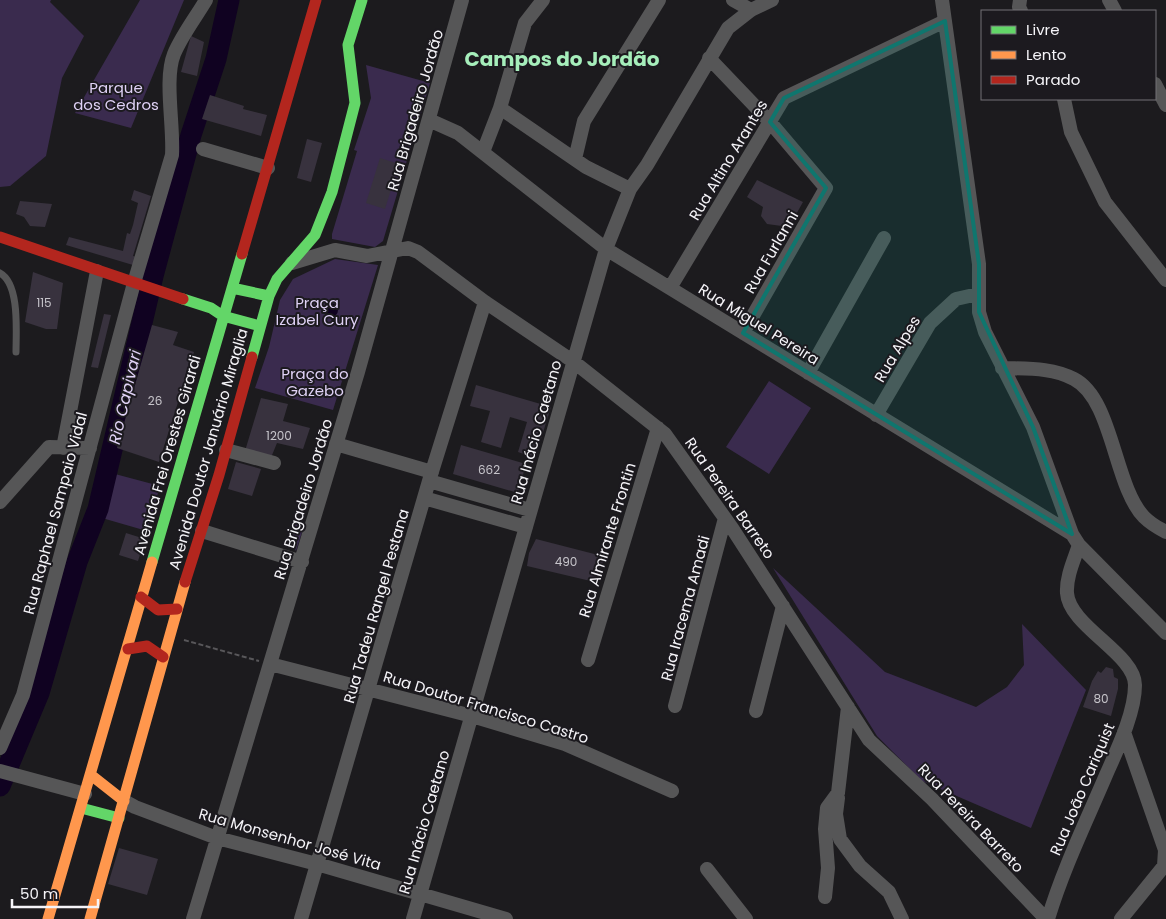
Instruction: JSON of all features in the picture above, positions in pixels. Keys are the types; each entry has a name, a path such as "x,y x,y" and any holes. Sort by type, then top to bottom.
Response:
{"main road":[{"name":"Avenida Doutor Januário Miraglia","path":"90,919 177,608 226,450 269,296 277,278 315,235 332,192 355,103 348,45 362,0"},
{"name":"Avenida Frei Orestes Girardi","path":"48,919 224,316 231,305 232,288 316,2"},
{"path":"0,237 211,308 224,316 260,326"},
{"path":"232,288 269,296"},
{"path":"211,308 231,305"},
{"path":"250,310 264,313"},
{"path":"141,597 158,610 177,608"},
{"path":"128,649 148,645 164,657"},
{"path":"91,775 124,801"},
{"path":"81,808 119,818"}],"street":[{"name":"Rua Raphael Sampaio Vidal","path":"0,748 23,695 90,448 138,285 172,155 174,134 170,71 174,53 206,0"},
{"path":"301,0 316,2"},
{"name":"Rua Brigadeiro Jordão","path":"192,919 302,562 392,252 462,0"},
{"path":"483,152 500,108 525,23 543,0"},
{"path":"575,159 584,121 659,0"},
{"path":"733,0 752,10"},
{"name":"Rua Inácio Caetano","path":"413,919 606,249 630,189 647,165 728,28 752,10 772,0"},
{"path":"942,0 979,264 978,312 985,332 1033,427 1075,540 1166,633"},
{"name":"Rua Altino Arantes","path":"670,288 784,98 945,21"},
{"path":"710,58 770,122"},
{"path":"1156,86 1166,105"},
{"path":"1064,100 1071,132 1105,202 1166,280"},
{"path":"500,108 575,159 630,189"},
{"name":"Rua Miguel Pereira","path":"429,120 458,133 606,249 1075,540"},
{"name":"Rua Furlanni","path":"744,333 826,188 770,122"},
{"path":"203,149 268,168"},
{"path":"808,373 884,238"},
{"name":"Rua Pereira Barreto","path":"289,264 335,250 367,256 408,248 418,252 485,302 574,362 665,434 725,518 869,740 932,799 1047,919"},
{"path":"63,448 97,271"},
{"name":"Rua Alpes","path":"876,415 930,323 956,299 978,294"},
{"name":"Rua Tadeu Rangel Pestana","path":"301,919 424,498 485,302"},
{"path":"1002,368 1050,370 1074,379 1084,386 1095,400 1132,498 1143,516 1166,532"},
{"name":"Rua Almirante Frontin","path":"588,660 658,428"},
{"path":"336,444 530,510"},
{"path":"0,502 49,447 90,448"},
{"path":"226,450 274,463"},
{"path":"424,498 526,527"},
{"name":"Rua Iracema Amadi","path":"675,706 725,518"},
{"path":"202,531 302,562"},
{"name":"Rua João Cariquist","path":"1047,919 1057,889 1124,732 1135,683 1130,670 1070,607 1067,593 1068,578 1075,540"},
{"path":"756,711 783,606"},
{"name":"Rua Doutor Francisco Castro","path":"270,664 369,688 565,744 672,790"},
{"path":"848,707 836,814 840,839 860,866 889,892 902,919"},
{"path":"1121,919 1164,866 1165,850 1124,732"},
{"path":"0,771 85,794"},
{"path":"825,897 828,868 824,830 828,808 838,793"},
{"name":"Rua Monsenhor José Vita","path":"124,801 135,807 217,838 318,864 506,919"},
{"path":"706,869 746,919"}],"lane":[{"path":"0,273 7,279 16,308 16,352"}],"path":[{"path":"170,636 270,664"}],"highlighted area":[{"path":"945,21 979,264 979,312 1033,427 1072,534 743,333 826,188 770,122 784,98"}],"green space":[{"path":"0,0 51,0 50,2 84,36 62,78 46,156 10,186 0,187"},
{"name":"Parque dos Cedros","path":"140,0 184,0 131,128 75,113"},
{"path":"366,65 430,83 383,241 375,247 332,239 357,151 354,150 371,98"},
{"path":"335,259 378,265 333,410 255,388 269,347 280,300 293,279"},
{"path":"769,381 811,408 769,474 726,447"},
{"path":"115,474 160,486 147,531 102,518"},
{"path":"294,523 304,526 296,551 288,538"},
{"path":"773,568 885,672 976,707 1007,687 1024,665 1022,624 1086,690 1031,828 922,781 877,736"}],"shaded area":[{"path":"328,303 334,303 338,310 334,317 328,317 324,313 324,307"}],"building":[{"path":"191,36 204,42 197,76 181,72"},
{"path":"210,95 244,106 243,109 267,115 261,136 202,119"},
{"path":"307,139 322,143 311,182 297,178"},
{"path":"380,158 399,164 385,209 366,203"},
{"path":"757,180 803,202 789,227 767,224 761,216 763,207 747,197"},
{"path":"134,190 151,196 133,256 137,257 133,265 66,245 69,237 123,251 127,233 130,234 133,225 138,203 131,200"},
{"path":"20,201 52,204 45,227 30,226 24,217 16,214"},
{"path":"33,272 63,283 57,329 46,329 25,322"},
{"path":"104,314 111,315 98,368 91,367"},
{"path":"152,325 178,332 173,345 194,352 159,462 117,448"},
{"path":"476,385 551,407 535,458 518,452 527,422 510,417 501,448 481,442 490,411 470,406"},
{"path":"261,398 288,404 283,421 310,428 303,449 277,443 270,460 245,451"},
{"path":"461,445 526,464 518,493 453,474"},
{"path":"236,462 261,469 252,496 228,489"},
{"path":"126,533 145,539 138,561 119,555"},
{"path":"536,539 606,557 600,569 599,583 527,566 529,553"},
{"path":"1106,667 1113,669 1114,677 1118,679 1118,689 1111,716 1083,707 1092,681 1098,671 1101,673"},
{"path":"119,848 158,859 147,895 108,884"}],"waterway":[{"name":"Rio Capivari","path":"0,786 39,693 77,562 98,509 153,276 191,135 216,59 229,0"}],"traffic: fast":[{"path":"252,357 269,296 277,279 315,235 332,192 355,103 348,45 362,0"},
{"path":"152,562 242,254"},
{"path":"232,288 269,296"},
{"path":"183,299 211,308 223,316 260,326"},
{"path":"81,808 119,818"}],"traffic: slow":[{"path":"48,919 152,562"},
{"path":"90,919 185,582"},
{"path":"91,775 124,801"}],"traffic: jam":[{"path":"242,254 316,0"},
{"path":"0,237 183,299"},
{"path":"185,582 219,475 252,357"},
{"path":"141,597 158,610 177,609"},
{"path":"128,649 147,646 163,657"}],"district":[{"name":"Campos do Jordão","path":"562,59"}],"park label":[{"name":"Praça Izabel Cury","path":"317,310"},
{"name":"Praça do Gazebo","path":"315,382"}]}
